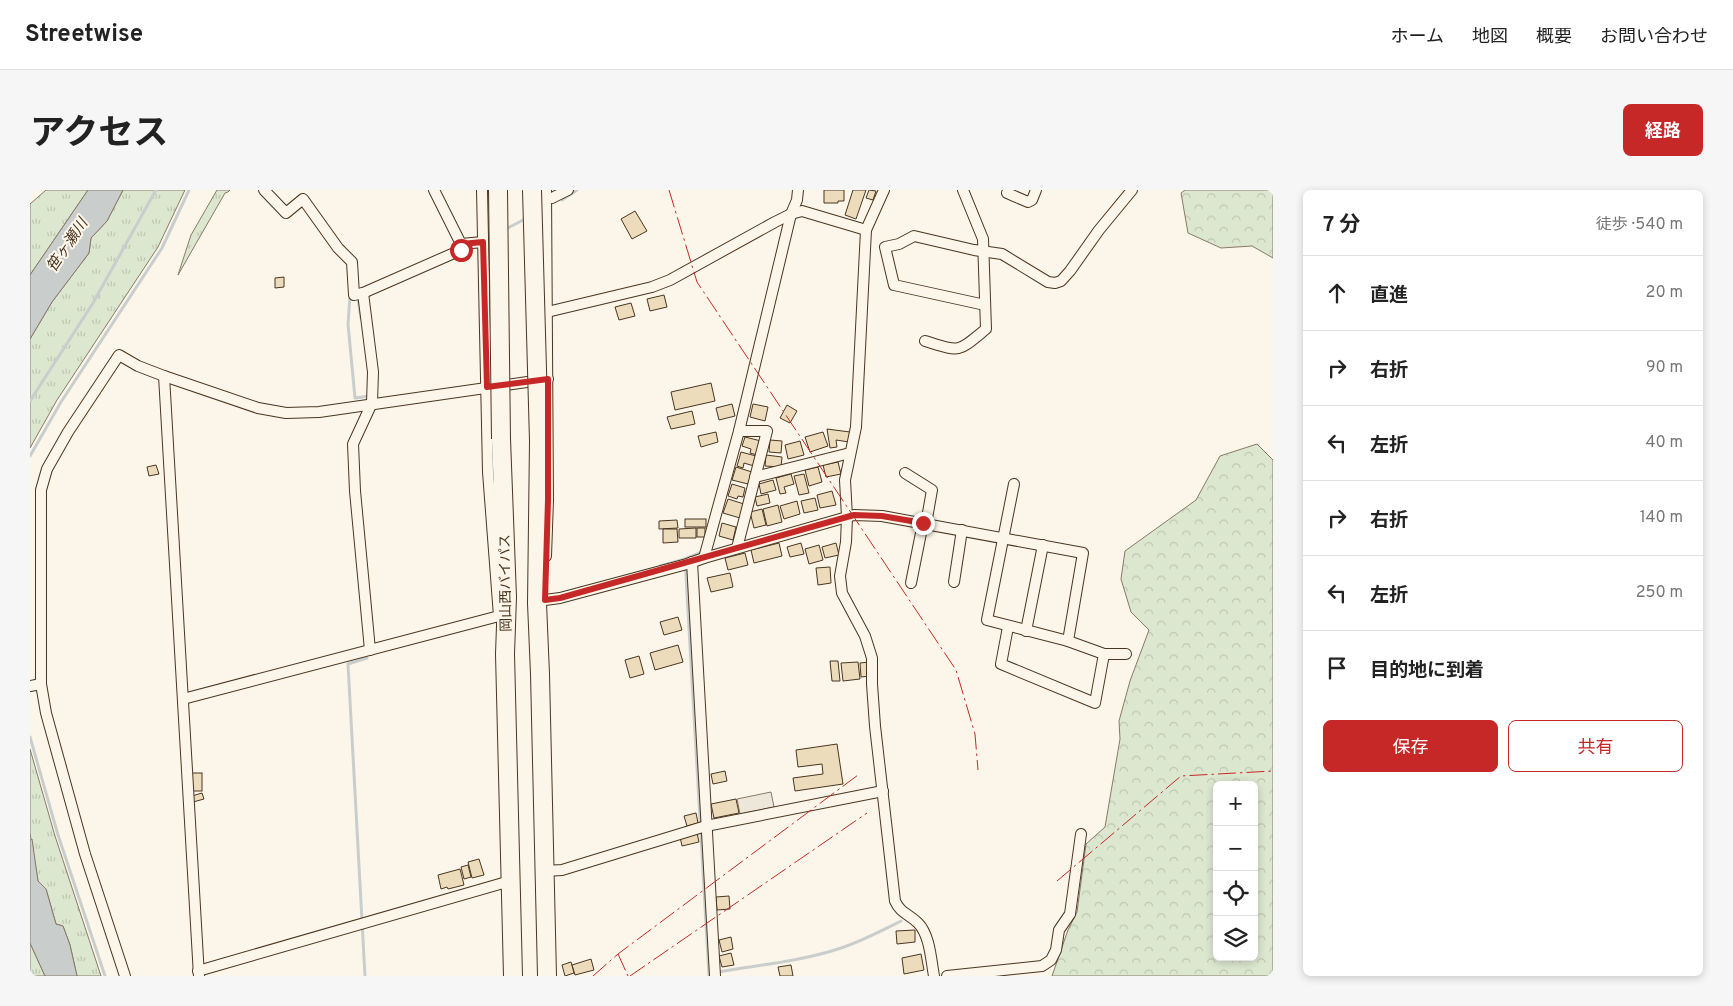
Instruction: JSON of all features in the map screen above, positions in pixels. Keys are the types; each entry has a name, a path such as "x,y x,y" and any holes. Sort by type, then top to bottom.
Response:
{"highway":[{"name":"岡山西バイパス","path":"498,190 501,439 507,597 505,654 513,976"},
{"path":"541,193 537,603 547,976"}],"street":[{"path":"264,190 286,213 303,199 338,248 352,262 354,295 461,250 461,244 434,190"},
{"path":"482,190 488,472 499,616 505,654"},
{"path":"540,674 545,600 548,500 547,312 541,193 552,198 568,190"},
{"path":"704,558 741,431 798,190"},
{"path":"884,190 866,230 856,427 845,480 846,542 840,576 842,593 865,636 872,658 872,684 895,901 900,910 918,923 924,932 934,976"},
{"path":"925,342 951,349 962,349 986,330 985,251 983,239 963,190"},
{"path":"1007,193 1028,202 1032,200 1036,190"},
{"path":"986,305 894,285 885,248 914,236 974,250 1002,254 1048,282 1055,283 1061,281 1132,190"},
{"path":"547,312 652,287 670,280 791,214 802,211 866,230"},
{"path":"461,244 483,242"},
{"path":"362,293 373,372 372,403 352,444 370,650"},
{"path":"125,976 86,854 46,713 36,685 42,490 47,469 68,432 119,355 138,366 164,376 258,408 286,413 318,412 548,379"},
{"path":"164,376 198,974 510,881"},
{"path":"737,548 767,432 741,431"},
{"path":"755,477 850,454"},
{"path":"905,473 932,490 911,582"},
{"path":"1014,484 987,620 1068,641 1104,654 1126,654"},
{"path":"545,600 560,598 687,564 854,515 882,516 1083,553 1068,641"},
{"path":"954,582 962,530"},
{"path":"1026,631 1043,545"},
{"path":"687,564 703,827 715,976"},
{"path":"183,699 499,616"},
{"path":"1008,626 1001,664 1095,703 1104,654"},
{"path":"545,871 562,870 703,827 883,791"},
{"path":"947,976 1042,966 1051,960 1056,950 1059,930 1070,914 1081,834"}],"green space":[{"path":"46,190 88,190 30,275 30,204"},
{"path":"123,190 185,190 158,247 57,400 30,448 30,339 52,302 89,253 91,238 107,221"},
{"path":"217,190 230,190 225,193 178,275 191,235"},
{"path":"1185,190 1273,190 1273,258 1252,246 1221,248 1188,233 1181,193"},
{"path":"1257,444 1273,460 1273,976 1052,976 1068,930 1077,912 1086,844 1105,827 1120,739 1119,721 1130,681 1149,630 1131,612 1121,579 1125,551 1196,500 1220,456"},
{"path":"30,749 55,836 101,976 77,976 70,945 63,926 56,924 46,889 38,881 30,833"},
{"path":"30,943 45,976 30,976"}],"shaded area":[{"path":"771,792 774,807 740,814 737,799"}],"water":[{"name":"笹ヶ瀬川","path":"88,190 123,190 107,221 91,238 89,253 52,302 30,339 30,275"},
{"path":"32,839 38,881 46,889 56,924 63,926 70,945 77,976 45,976 30,943 30,840"}],"building":[{"path":"824,190 844,190 844,201 824,203"},
{"path":"853,190 866,190 856,219 845,215"},
{"path":"869,190 876,191 873,200 866,198"},
{"path":"635,211 647,231 632,239 621,219"},
{"path":"284,277 284,287 275,288 275,278"},
{"path":"664,295 667,307 650,311 647,299"},
{"path":"631,303 635,316 619,320 615,307"},
{"path":"711,383 715,401 675,410 671,392"},
{"path":"732,404 735,416 719,420 716,408"},
{"path":"753,404 768,407 765,421 750,417"},
{"path":"787,405 797,411 790,423 780,418"},
{"path":"692,411 695,424 671,429 667,417"},
{"path":"827,429 850,432 849,442 836,440 837,447 830,448"},
{"path":"716,432 718,442 701,447 698,436"},
{"path":"823,432 828,446 810,452 805,437"},
{"path":"745,437 761,441 757,455 750,453 751,449 742,446"},
{"path":"770,440 782,441 781,453 769,452"},
{"path":"800,441 804,455 788,459 785,445"},
{"path":"741,452 756,456 754,466 744,463 743,468 737,466"},
{"path":"766,455 782,457 781,467 765,466"},
{"path":"838,462 841,474 826,477 823,465"},
{"path":"156,465 159,474 149,476 147,467"},
{"path":"736,467 752,472 748,484 732,480"},
{"path":"818,467 822,482 809,486 805,470"},
{"path":"791,474 794,484 784,487 786,493 780,494 776,478"},
{"path":"804,474 809,493 799,495 794,476"},
{"path":"773,480 776,490 761,494 759,484"},
{"path":"732,484 745,488 743,497 738,496 737,499 728,496"},
{"path":"832,491 836,505 820,508 817,495"},
{"path":"768,494 770,503 757,506 755,497"},
{"path":"815,498 818,510 804,513 801,501"},
{"path":"728,499 744,504 740,518 723,513"},
{"path":"797,501 800,514 784,519 780,506"},
{"path":"778,505 782,522 767,526 763,509"},
{"path":"762,509 766,525 754,528 750,512"},
{"path":"685,519 706,519 706,527 685,527"},
{"path":"677,520 678,528 659,529 659,521"},
{"path":"722,523 736,527 733,540 719,536"},
{"path":"696,528 696,538 679,538 679,529"},
{"path":"697,528 705,528 705,537 697,537"},
{"path":"663,529 677,529 678,542 663,543"},
{"path":"779,543 782,556 754,563 751,550"},
{"path":"801,543 804,554 790,557 787,547"},
{"path":"836,543 839,555 825,558 822,547"},
{"path":"819,545 823,560 809,564 805,549"},
{"path":"745,553 748,565 728,570 725,558"},
{"path":"830,567 831,583 818,585 816,568"},
{"path":"730,573 733,587 711,592 707,578"},
{"path":"678,617 682,630 664,635 660,622"},
{"path":"678,645 683,662 655,670 650,653"},
{"path":"639,656 644,674 630,678 625,660"},
{"path":"830,661 838,661 840,681 832,681"},
{"path":"858,662 860,679 843,681 841,663"},
{"path":"869,662 870,676 861,677 860,663"},
{"path":"837,744 843,784 795,791 793,778 823,774 822,764 798,767 796,750"},
{"path":"725,771 727,781 713,784 711,774"},
{"path":"192,773 202,773 202,791 192,791"},
{"path":"202,793 204,799 193,802 192,796"},
{"path":"736,799 739,813 714,818 711,804"},
{"path":"696,813 698,823 687,826 684,816"},
{"path":"697,833 699,842 682,846 680,837"},
{"path":"479,859 484,875 472,878 468,862"},
{"path":"468,865 471,877 464,879 461,867"},
{"path":"460,869 464,885 441,889 438,875"},
{"path":"729,896 730,909 717,910 716,897"},
{"path":"915,930 915,942 897,944 896,931"},
{"path":"731,937 733,949 722,952 719,940"},
{"path":"731,953 734,965 722,967 719,956"},
{"path":"921,954 924,970 904,974 902,958"},
{"path":"591,959 594,970 575,975 572,965"},
{"path":"571,962 574,973 565,976 562,965"},
{"path":"791,965 793,976 780,976 778,967"}],"waterway":[{"path":"30,401 93,303 156,190"},
{"path":"30,456 61,402 162,248 189,190"},
{"path":"562,200 577,190"},
{"path":"504,230 527,218"},
{"path":"350,295 348,324 355,398 370,396"},
{"path":"358,299 361,318"},
{"path":"660,566 702,552"},
{"path":"685,559 709,976"},
{"path":"365,976 348,664 367,658"},
{"path":"30,737 58,835 105,976"},
{"path":"718,972 796,959 841,948 901,921"}],"power":[{"path":"669,190 697,282 956,670 975,734 978,770"},
{"path":"1057,881 1181,776 1273,771"},
{"path":"593,976 618,954 858,775"},
{"path":"630,976 867,813"},
{"path":"618,954 628,976"}],"route":[{"path":"461,250 461,244 483,242 487,387 548,379 548,500 545,600 560,598 692,562 854,515 882,516 923,523"}]}
